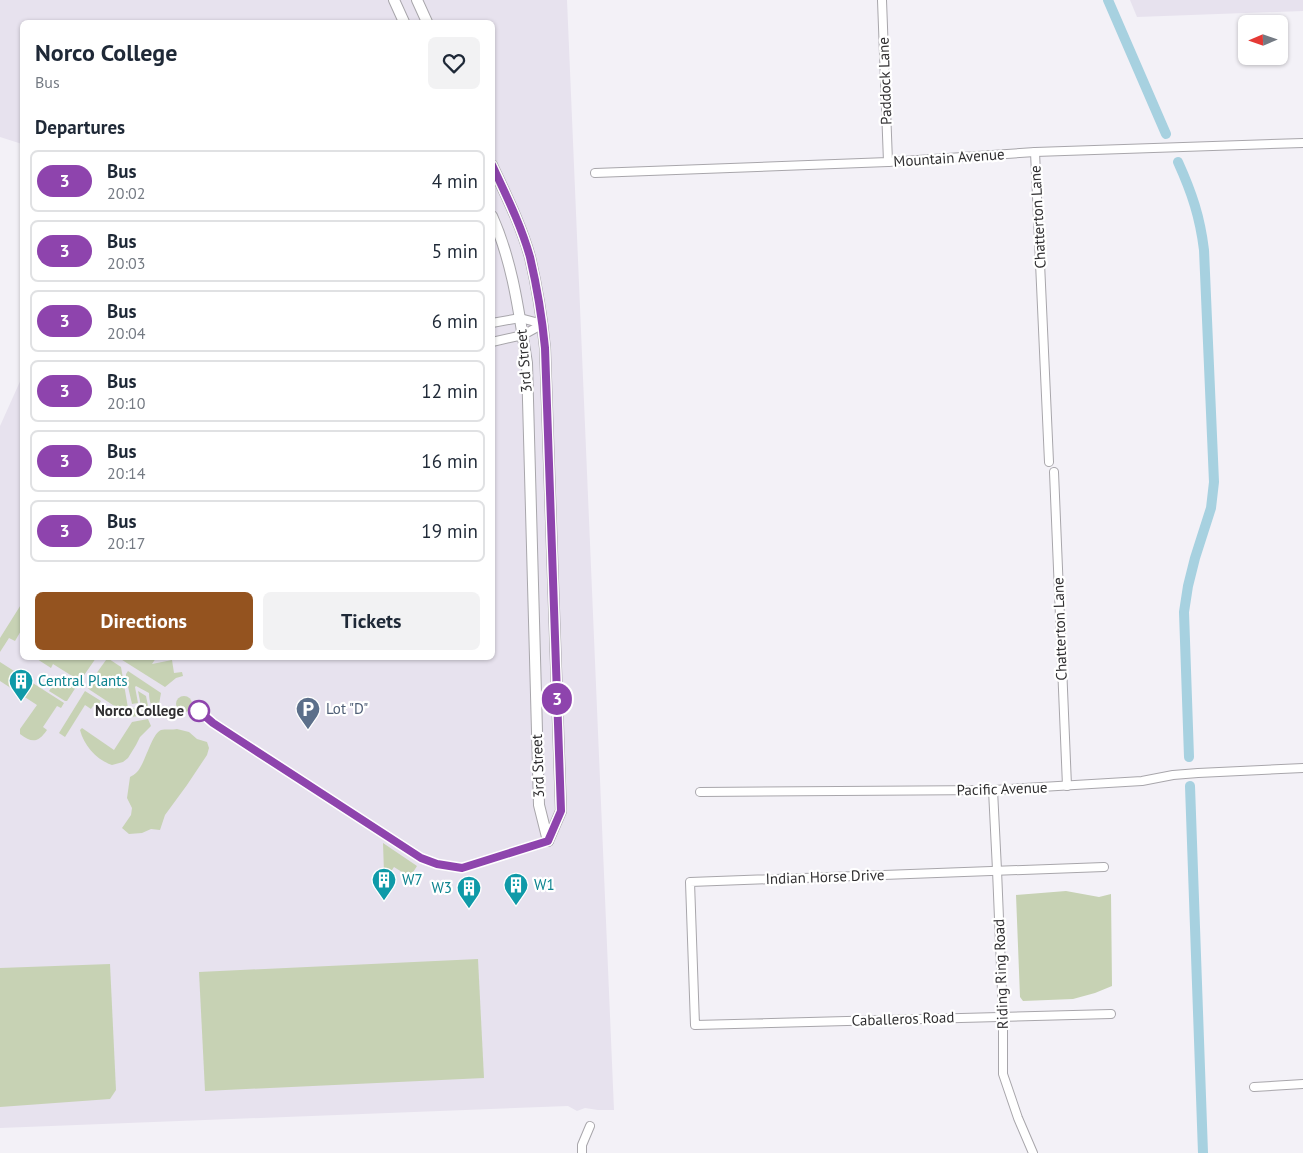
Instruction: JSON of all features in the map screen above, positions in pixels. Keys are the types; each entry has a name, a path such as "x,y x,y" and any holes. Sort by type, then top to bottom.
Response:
{"street":[{"path":"394,0 403,20"},
{"path":"417,0 426,20"},
{"name":"Paddock Lane","path":"882,0 888,162"},
{"name":"Mountain Avenue","path":"595,173 888,162 1036,152 1303,142"},
{"name":"Chatterton Lane","path":"1036,152 1049,462"},
{"name":"3rd Street","path":"495,171 512,208 529,256 543,324 561,811 548,841 539,805 526,363 510,266 500,232 495,222"},
{"path":"495,322 520,318 543,324"},
{"path":"495,341 523,336 543,324"},
{"name":"Chatterton Lane","path":"1054,472 1067,786"},
{"name":"Pacific Avenue","path":"700,792 992,790 1142,781 1198,772 1303,768"},
{"name":"Riding Ring Road","path":"992,790 998,870 1003,1074 1018,1118 1033,1153"},
{"name":"Indian Horse Drive","path":"695,1025 690,882 1104,867"},
{"name":"Caballeros Road","path":"695,1025 1111,1014"},
{"path":"1254,1087 1303,1084"},
{"path":"582,1153 582,1145 590,1126"}],"shaded area":[{"name":"Norco College","path":"0,0 567,0 614,1110 585,1108 577,1111 568,1106 0,1128 0,426 20,381 20,660 495,660 495,20 20,20 20,143 0,137"},
{"path":"1130,0 1303,0 1303,11 1137,17"}],"green space":[{"path":"20,606 20,632 15,641 9,638 0,652 0,638"},
{"path":"39,660 95,660 80,681 53,664 51,668"},
{"path":"106,660 110,660 121,667 128,708 137,708 138,716 131,717 90,690 88,685"},
{"path":"122,660 155,660 152,664 172,660 174,673 182,672 183,676 176,678 165,687"},
{"path":"0,662 64,703 61,708 57,706 43,727 47,730 38,739 31,740 20,734 20,729 37,705 0,681"},
{"path":"128,671 161,693 159,704 161,714 155,711 152,706 149,693 136,686 138,703 132,704 126,678"},
{"path":"67,680 76,687 67,701 49,691 54,683 62,688"},
{"path":"85,691 101,701 96,708 93,706 91,709 85,705 65,737 59,733"},
{"path":"138,691 146,696 148,706 153,715 143,716"},
{"path":"181,696 187,696 192,701 190,710 181,712 176,707 176,701"},
{"path":"148,719 151,726 140,737 128,758 123,762 112,765 101,760 92,752 80,730 82,728 114,750 132,722"},
{"path":"177,729 189,732 197,739 207,742 209,748 207,755 165,815 160,830 151,829 142,833 129,834 122,828 131,815 132,808 127,798 130,777 140,768 158,732 161,730"},
{"path":"383,843 417,866 410,877 394,867 388,876 384,873"},
{"path":"1066,891 1099,897 1111,894 1112,986 1073,999 1023,1001 1020,997 1016,895"},
{"path":"478,959 484,1078 205,1091 199,972"},
{"path":"110,964 116,1090 110,1099 0,1107 0,968"}],"waterway":[{"path":"1108,0 1166,134"},
{"path":"1178,162 1195,205 1204,250 1214,482 1211,508 1195,558 1184,612 1189,757"},
{"path":"1190,786 1203,1153"}],"bus line":[{"name":"3","path":"199,711 213,723 421,858 437,864 462,868 548,841 561,811 545,348 539,298 529,256 512,208 495,171"}],"place":[{"name":"Central Plants","path":"21,702"},
{"name":"Norco College","path":"199,711"},
{"name":"Lot \"D\"","path":"308,730"},
{"name":"W7","path":"384,901"},
{"name":"W1","path":"516,906"},
{"name":"W3","path":"469,909"}]}
